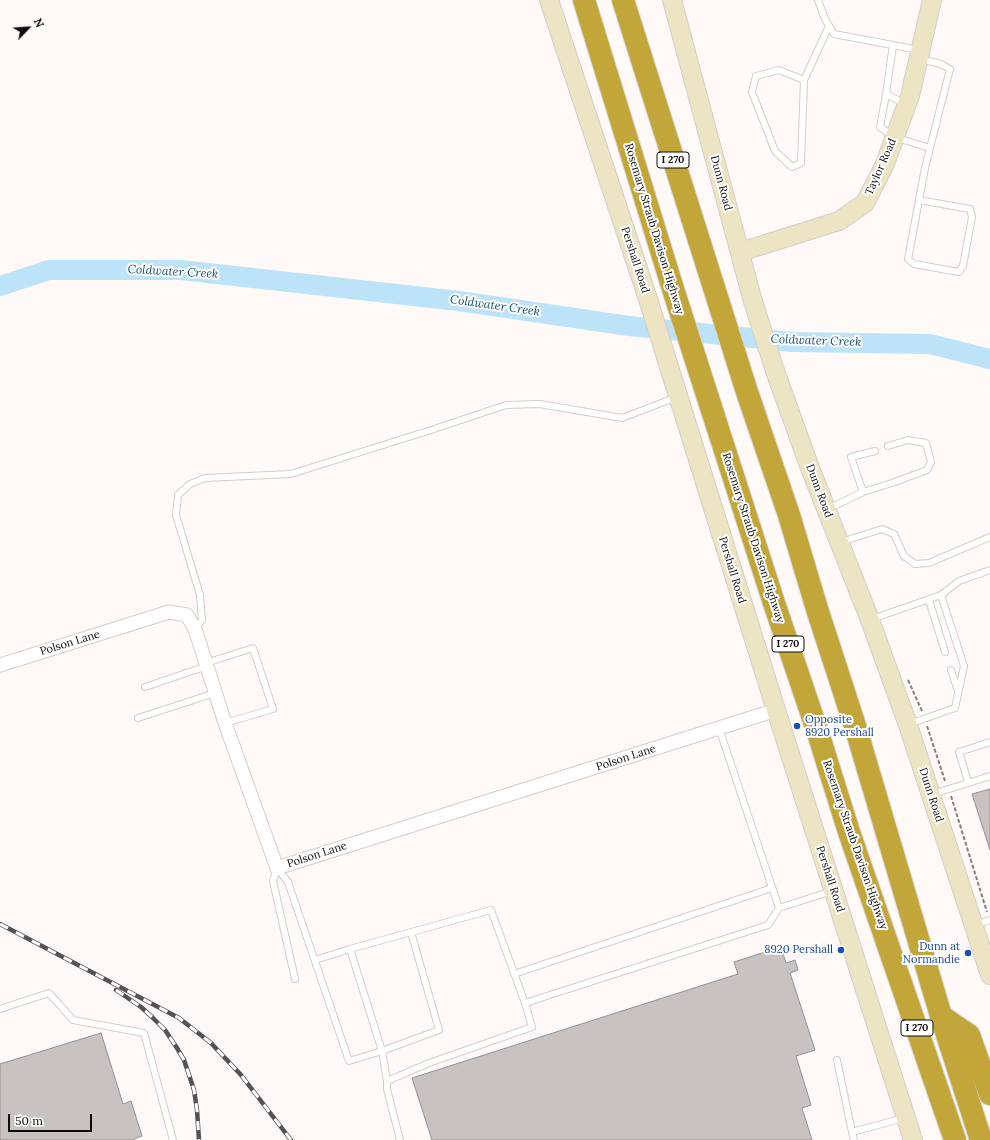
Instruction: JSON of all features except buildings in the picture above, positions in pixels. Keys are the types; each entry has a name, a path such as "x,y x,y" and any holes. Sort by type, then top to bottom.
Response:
{"highway":[{"name":"Rosemary Straub Davison Highway","path":"584,0 694,356 849,832 951,1135"},
{"name":"I 270","path":"623,0 747,392 789,515 817,609 856,729 941,1016 981,1140"},
{"path":"941,1016 969,1035 990,1094"}],"street":[{"name":"Pershall Road","path":"549,0 647,296 776,710 913,1140"},
{"name":"Dunn Road","path":"672,0 752,298 775,371 826,510 870,620 908,725 931,795 982,923 990,975"},
{"name":"Taylor Road","path":"740,252 839,221 865,203 884,166 906,105 932,0"},
{"name":"Polson Lane","path":"0,665 169,612 187,615 195,629 225,723 277,868 776,710"}],"lane":[{"path":"818,0 825,19 834,34 893,45 919,54 950,68 930,148 919,200 908,259 914,264 959,272 963,266 972,216 970,209 919,200"},
{"path":"804,80 779,70 756,76 752,92 775,151 792,167 801,163 804,80 829,26"},
{"path":"893,45 880,127 894,137 930,148"},
{"path":"886,94 906,105"},
{"path":"195,629 202,620 200,595 176,514 178,495 190,484 205,478 291,474 506,405 540,404 622,418 678,396"},
{"path":"826,510 863,492 892,484 927,470 931,462 926,443 908,440 888,446"},
{"path":"863,492 851,457 875,450"},
{"path":"839,542 882,529 894,534 904,556 915,564 930,564 990,537"},
{"path":"870,620 929,600 941,595 959,581 990,570"},
{"path":"908,725 955,708 964,666 941,595"},
{"path":"929,600 945,652"},
{"path":"145,687 253,648 273,709 225,723"},
{"path":"951,670 958,692"},
{"path":"138,718 215,693"},
{"path":"719,728 779,908"},
{"path":"968,782 959,752 990,742"},
{"path":"931,795 990,776"},
{"path":"277,868 288,882 349,1061 382,1051 439,1030 411,932"},
{"path":"277,868 273,881 295,980"},
{"path":"514,974 772,888"},
{"path":"525,1003 768,925 779,908 834,891"},
{"path":"315,960 492,910 532,1027 429,1063 387,1081"},
{"path":"350,949 382,1051 387,1089 400,1140"},
{"path":"0,1009 49,992 73,1020 144,1033 173,1140"},
{"path":"837,1060 854,1140"},
{"path":"852,1132 906,1118"}],"path":[{"path":"928,729 945,779"},
{"path":"950,795 987,911"}],"waterway":[{"name":"Coldwater Creek","path":"0,286 49,270 181,270 459,301 629,326 793,342 930,344 990,359"}],"railway":[{"path":"0,924 179,1018 211,1043 241,1075 291,1140"},
{"path":"116,990 141,1007 165,1030 184,1060 194,1090 199,1140"}],"place":[{"name":"Opposite 8920 Pershall","path":"797,726"},
{"name":"8920 Pershall","path":"841,950"},
{"name":"Dunn at Normandie","path":"968,953"}]}
